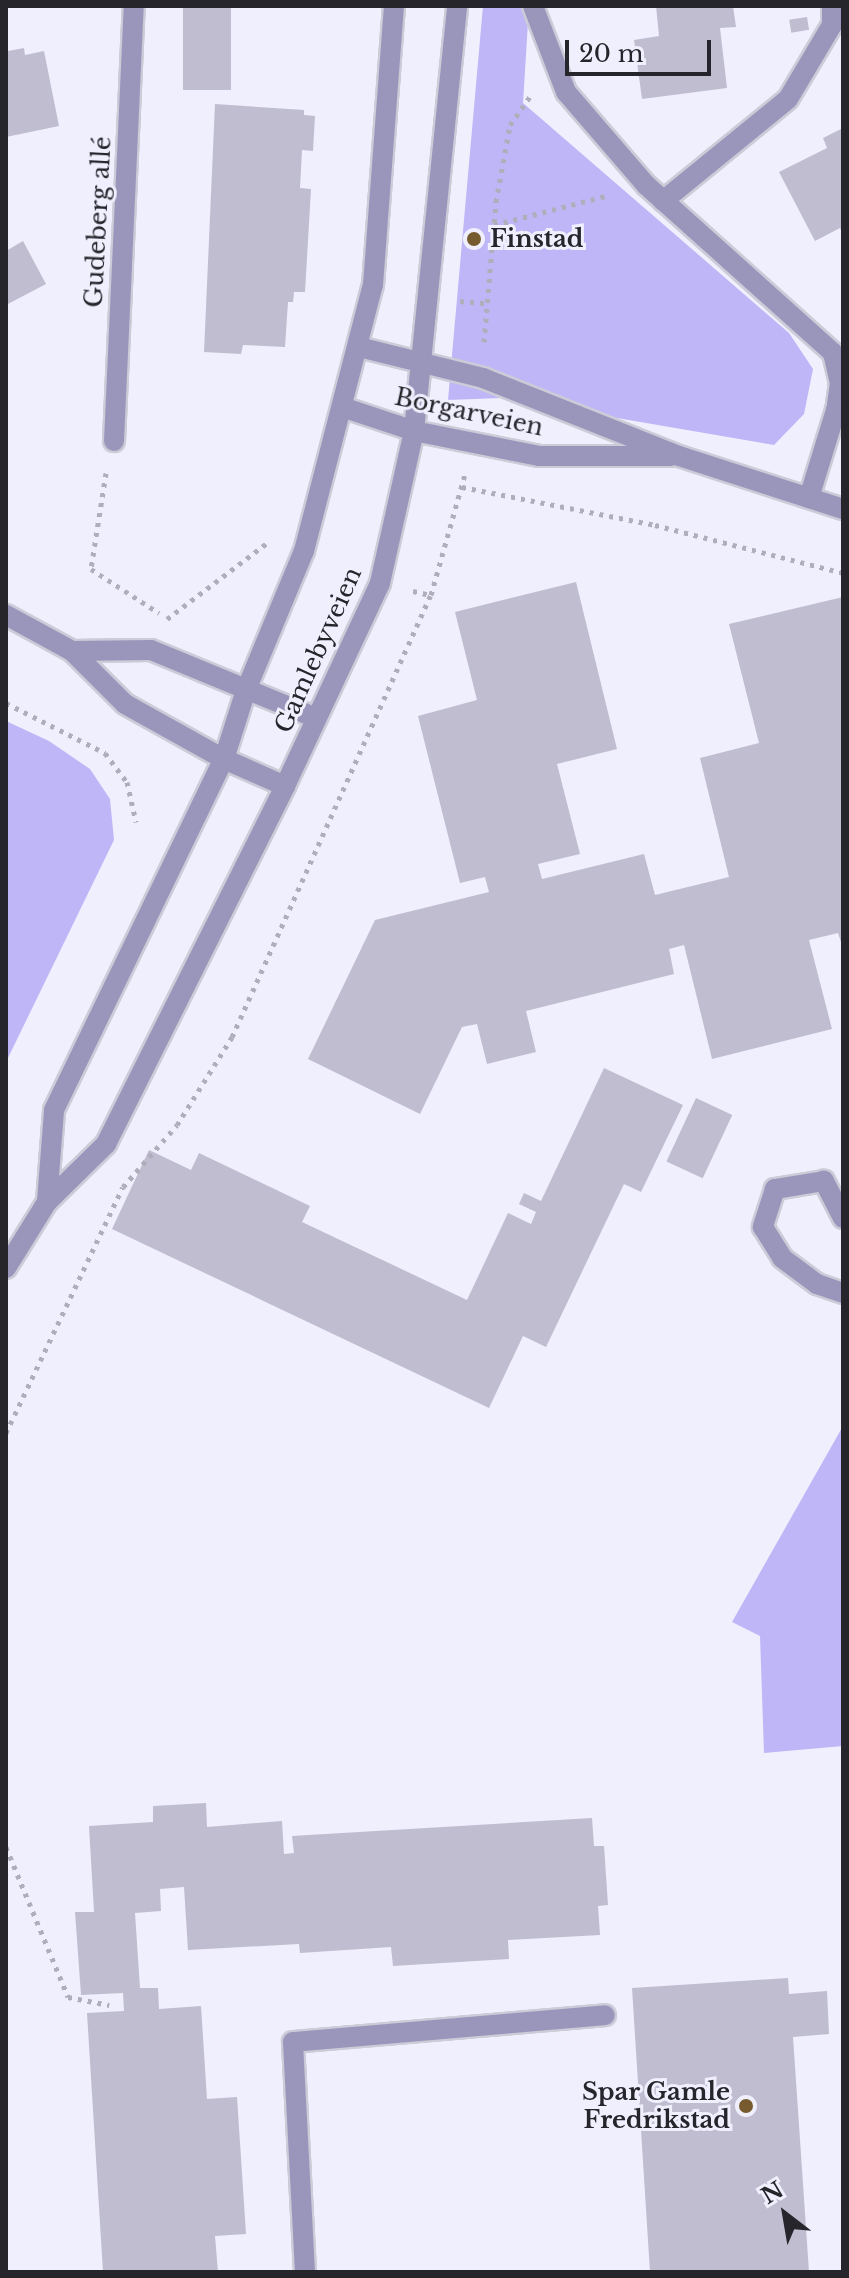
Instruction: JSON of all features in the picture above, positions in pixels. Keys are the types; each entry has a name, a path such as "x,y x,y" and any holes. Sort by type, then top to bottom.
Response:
{"street":[{"name":"Gudeberg allé","path":"114,441 134,6"},
{"name":"Gamlebyveien","path":"47,1202 54,1110 224,759 246,690 304,551 345,408 380,227 394,6"},
{"name":"Gamlebyveien","path":"6,1268 47,1202 106,1144 285,786 380,583 414,431 457,6"},
{"path":"533,6 566,92 646,185 833,353 840,383 836,410 809,498"},
{"path":"663,201 788,99 832,25 832,6"},
{"name":"Borgarveien","path":"359,347 532,394 679,456 843,509"},
{"name":"Borgarveien","path":"345,408 414,431 539,456 679,456"},
{"path":"6,615 72,651 125,704 224,759 285,786"},
{"path":"72,651 151,650 316,718"},
{"path":"843,1218 824,1181 775,1189 763,1227 782,1258 817,1284 843,1293"},
{"path":"305,2272 293,2042 605,2015"}],"path":[{"path":"494,225 646,185"},
{"path":"428,299 486,303"},
{"path":"114,441 91,569 168,620 272,539"},
{"path":"462,487 655,525 843,573"},
{"path":"6,703 105,753 127,782 136,822"},
{"path":"6,1847 68,1997 109,2005"}],"shaded area":[{"path":"483,6 529,6 523,103 789,333 813,369 804,414 774,445 501,398 448,400"},
{"path":"6,721 49,741 90,769 110,799 114,840 6,1062"},
{"path":"843,1426 843,1746 764,1753 760,1636 732,1622"}],"building":[{"path":"183,6 231,6 231,90 183,90"},
{"path":"656,6 733,6 736,27 720,28 727,88 642,99 634,40 659,36"},
{"path":"807,17 809,30 791,33 789,20"},
{"path":"24,48 25,55 44,51 59,126 6,137 8,51"},
{"path":"215,104 304,110 304,115 315,116 313,151 302,150 300,188 311,189 305,292 294,292 293,302 288,302 285,347 243,345 241,354 204,352"},
{"path":"843,128 843,234 840,228 815,241 779,172 827,148 823,138"},
{"path":"23,241 46,284 6,305 6,251"},
{"path":"576,582 617,749 557,764 580,854 538,864 542,879 644,854 655,895 729,877 700,758 759,743 729,624 843,597 843,948 838,933 809,940 832,1029 712,1059 684,945 669,949 674,974 526,1011 536,1052 487,1064 477,1024 462,1027 420,1114 308,1059 375,920 489,892 485,877 460,883 418,716 477,700 455,612"},
{"path":"604,1068 683,1105 641,1192 624,1184 546,1347 523,1336 489,1408 112,1229 149,1150 191,1170 199,1153 310,1206 302,1222 467,1300 508,1213 531,1224 536,1212 519,1204 524,1193 541,1201"},
{"path":"696,1098 732,1115 703,1178 666,1161"},
{"path":"206,1803 207,1827 282,1821 284,1854 294,1853 292,1836 592,1818 594,1846 604,1846 608,1905 598,1906 600,1935 508,1940 509,1959 393,1966 391,1947 300,1953 299,1944 188,1950 184,1887 160,1889 161,1911 135,1913 140,1988 158,1988 159,2009 201,2006 207,2099 237,2097 246,2234 215,2236 218,2272 103,2272 87,2013 124,2011 123,1993 81,1995 75,1912 94,1912 89,1826 153,1822 153,1806"},
{"path":"788,1978 789,1994 827,1991 829,2034 793,2037 809,2272 650,2272 632,1988"}],"place":[{"name":"Finstad","path":"474,239"},
{"name":"Spar Gamle Fredrikstad","path":"746,2106"}]}
